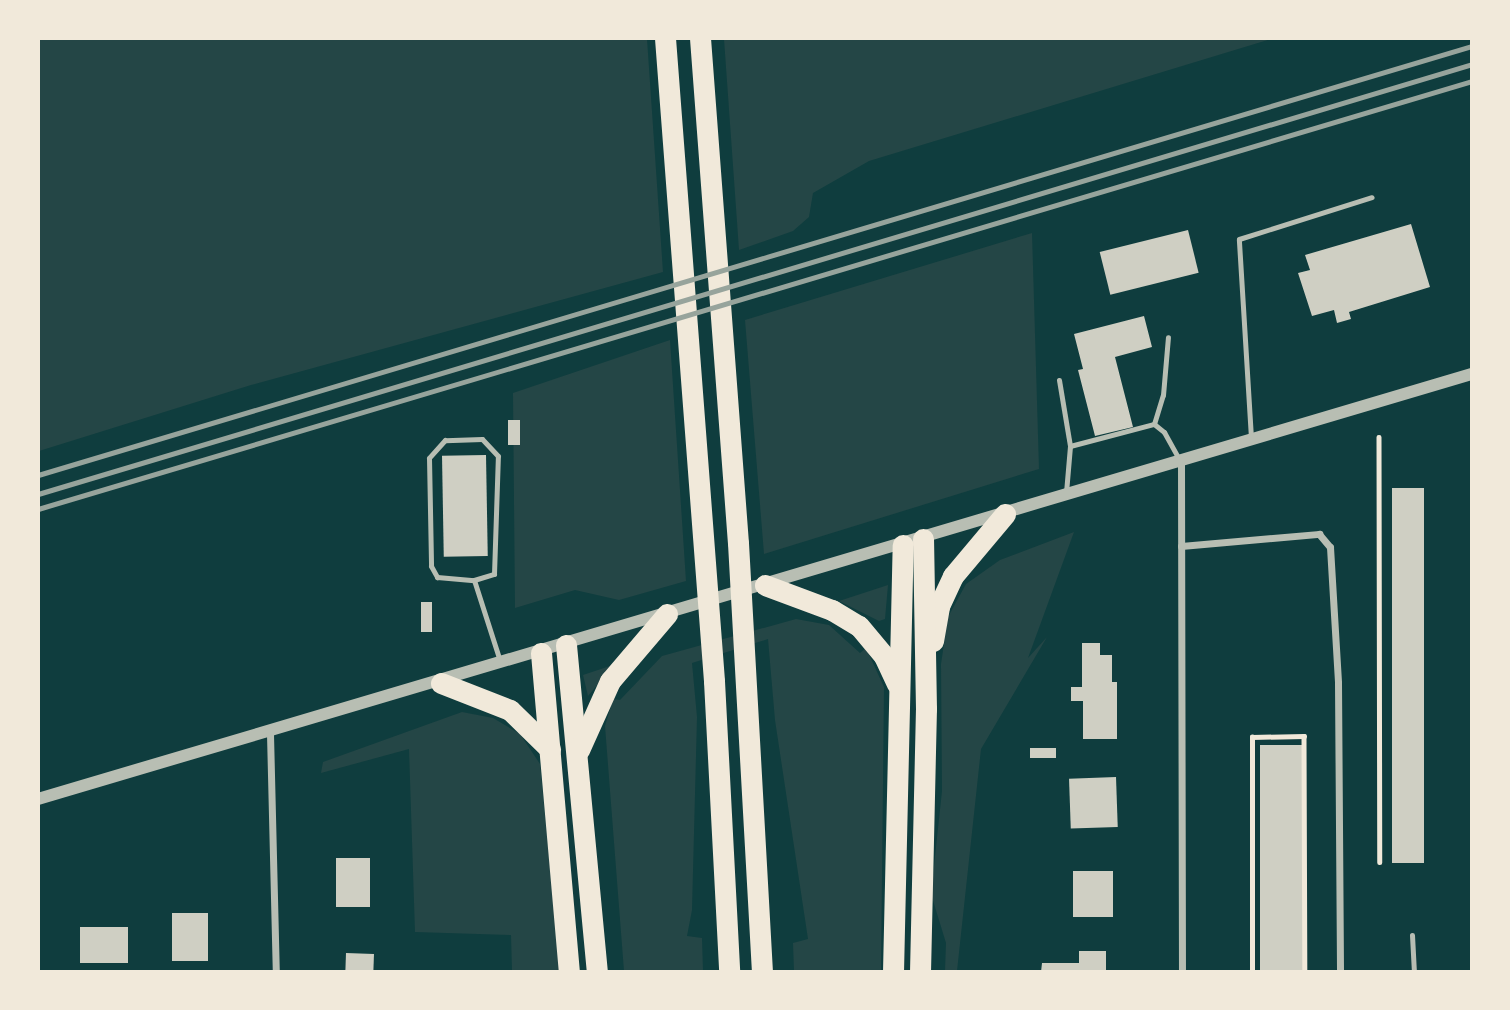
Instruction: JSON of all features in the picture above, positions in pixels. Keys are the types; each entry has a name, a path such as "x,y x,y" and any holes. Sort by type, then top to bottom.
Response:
{"highway":[{"path":"664,38 714,681 728,970"},
{"path":"700,38 738,543 762,971"},
{"path":"920,971 926,709 935,621 943,593 1005,514"},
{"path":"913,542 926,709"},
{"path":"893,971 899,688 913,542"},
{"path":"765,585 832,610 859,626 884,656 899,688"},
{"path":"577,755 610,681 667,614"},
{"path":"566,645 597,971"},
{"path":"541,653 569,971"},
{"path":"441,683 510,710 550,749"}],"street":[{"path":"38,799 270,734 1472,374"},
{"path":"1181,463 1182,971"},
{"path":"1181,546 1319,534 1330,547 1338,683 1340,971"},
{"path":"270,734 276,971"}],"lane":[{"path":"1251,441 1239,239 1372,197"},
{"path":"1154,424 1163,395 1168,337"},
{"path":"1059,380 1070,446 1067,496"},
{"path":"1070,446 1154,424"},
{"path":"1154,424 1164,432 1181,463"},
{"path":"482,439 498,456 494,574 474,580 437,577 431,566 429,458 445,440 482,439"},
{"path":"474,580 501,664"},
{"path":"1412,935 1414,971"}],"path":[{"path":"1379,437 1380,862"},
{"path":"1252,971 1252,737 1304,736 1305,971"}],"shaded area":[{"path":"39,38 647,39 663,272 251,385 39,451"},
{"path":"724,38 1271,39 869,161 813,193 809,217 793,231 739,250"},
{"path":"1032,233 1039,469 764,554 745,320"},
{"path":"670,340 686,581 619,600 575,590 515,608 513,393"},
{"path":"1074,532 1028,658 1047,637 981,749 957,971 945,971 946,943 931,894 942,791 941,664 948,617 966,584 1000,560"},
{"path":"888,585 885,619 879,621 839,601"},
{"path":"796,619 829,625 860,653 866,648 884,687 881,971 794,971 793,943 808,939 775,720 768,639 692,663 697,717 692,910 687,936 702,938 703,971 624,971 605,726 613,699 620,700 662,656"},
{"path":"610,666 610,670 588,696 583,675"},
{"path":"462,712 493,718 520,734 540,764 560,971 512,971 511,935 415,932 409,749 321,773 323,762"}],"building":[{"path":"1411,224 1430,287 1349,312 1351,319 1337,323 1334,310 1312,316 1298,273 1310,270 1305,255"},
{"path":"1188,230 1199,273 1110,295 1100,252"},
{"path":"1144,316 1152,347 1115,357 1133,427 1095,436 1078,370 1083,369 1074,334"},
{"path":"508,420 520,420 520,445 508,445"},
{"path":"486,455 488,556 444,557 442,456"},
{"path":"1392,488 1424,488 1424,863 1392,863"},
{"path":"421,602 432,602 432,632 421,632"},
{"path":"1082,643 1100,643 1100,655 1112,655 1112,682 1117,682 1117,739 1083,739 1083,701 1071,701 1071,687 1082,687"},
{"path":"1260,745 1303,745 1303,972 1260,972"},
{"path":"1030,748 1056,748 1056,758 1030,758"},
{"path":"1116,777 1118,827 1071,829 1069,779"},
{"path":"336,858 370,858 370,907 336,907"},
{"path":"1073,871 1113,871 1113,917 1073,917"},
{"path":"172,913 208,913 208,961 172,961"},
{"path":"80,927 128,927 128,963 80,963"},
{"path":"1079,951 1106,951 1106,972 1041,972 1042,963 1079,963"},
{"path":"346,953 374,954 373,972 345,972"}],"railway":[{"path":"38,475 1472,46"},
{"path":"38,494 1472,64"},
{"path":"38,509 1472,81"}]}
